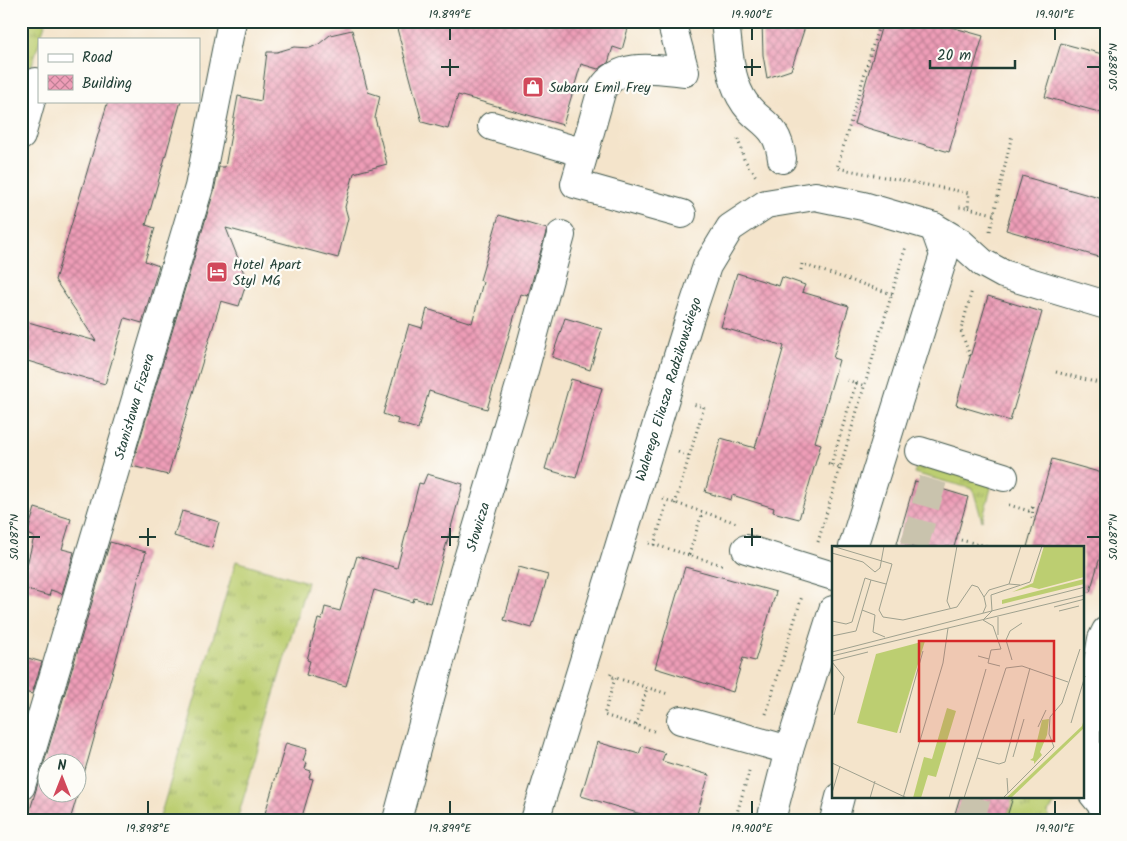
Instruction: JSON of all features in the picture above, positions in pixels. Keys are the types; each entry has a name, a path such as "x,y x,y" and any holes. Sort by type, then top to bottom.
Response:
{"street":[{"name":"Stanisława Fiszera","path":"21,786 199,187 232,21"},
{"path":"671,21 685,72 626,70 608,80 602,88 575,184 682,214"},
{"path":"725,21 735,83 741,97 750,110 775,133 780,143 782,158"},
{"path":"21,136 36,82"},
{"path":"492,126 584,153"},
{"name":"Walerego Eliasza Radzikowskiego","path":"535,820 707,266 730,228 766,204 815,196 925,223 961,243 978,274 1003,274 1031,290 1106,305"},
{"path":"853,546 944,255 925,223"},
{"name":"Słowicza","path":"396,820 466,563 518,393 561,235"},
{"path":"920,451 1004,477"},
{"path":"743,537 832,576"},
{"path":"771,820 789,750 832,613"},
{"path":"1106,631 1102,639 1086,727 1086,776 1093,794 1106,810"},
{"path":"678,708 789,750"},
{"path":"834,820 840,798"}],"path":[{"path":"880,21 837,168 969,193 968,208"},
{"path":"970,356 960,330 978,274 994,214 1012,135"},
{"path":"738,138 744,158 774,203"},
{"path":"950,206 994,214"},
{"path":"816,547 892,294 925,223"},
{"path":"801,270 802,264 892,294"},
{"path":"1056,372 1104,384 1106,368"},
{"path":"847,380 865,386"},
{"path":"840,468 830,465 856,383"},
{"path":"689,412 694,395"},
{"path":"675,504 704,407 692,403"},
{"path":"675,460 680,444"},
{"path":"677,452 689,456"},
{"path":"665,492 663,501 702,512 743,537"},
{"path":"654,545 667,502"},
{"path":"1006,504 1028,511 1033,507 1032,519 1035,521"},
{"path":"689,555 702,512"},
{"path":"956,539 987,546"},
{"path":"646,553 649,543"},
{"path":"613,667 610,676 647,688 678,708"},
{"path":"636,725 647,688"}],"green space":[{"path":"21,21 46,21 41,38 38,38 38,46 21,99"},
{"path":"919,460 987,480 991,488 982,521 973,489 914,473"},
{"path":"236,561 307,582 237,820 159,820"},
{"path":"1013,798 1060,798 1048,812 1049,820 1006,820"}],"building":[{"path":"395,21 630,21 622,50 613,47 608,63 598,69 581,64 563,125 458,95 448,129 422,122"},
{"path":"762,21 807,21 791,70 767,78 763,55"},
{"path":"883,21 952,21 951,27 983,36 949,152 854,124"},
{"path":"352,30 368,92 380,96 375,118 387,164 354,173 345,207 348,218 338,258 226,228 247,281 239,306 221,301 168,475 132,466 214,191 219,167 225,167 238,96 261,101 267,52 277,52 294,47 310,48 319,44 330,35"},
{"path":"1061,43 1106,55 1106,114 1045,97"},
{"path":"108,102 181,102 146,225 155,228 145,261 159,266 142,323 125,318 105,384 21,359 21,320 96,341 55,280"},
{"path":"1022,176 1106,200 1106,259 1006,230"},
{"path":"499,215 547,229 528,296 521,294 487,409 429,391 418,429 397,423 398,419 383,414 409,324 422,328 427,309 472,323 483,282 480,280"},
{"path":"737,273 779,286 782,277 805,285 802,292 849,306 833,358 839,360 815,442 821,444 799,519 773,512 774,508 732,495 731,500 705,492 721,438 755,448 784,346 721,327"},
{"path":"988,296 1042,312 1010,421 956,405"},
{"path":"565,318 602,329 590,370 552,357"},
{"path":"571,379 602,388 576,478 545,469"},
{"path":"1052,459 1106,474 1106,536 1090,592 1084,591 1084,546 1027,546"},
{"path":"427,474 463,484 430,603 414,598 413,602 374,590 346,686 306,675 310,661 307,660 318,619 322,620 325,607 340,611 357,556 397,568 419,483 423,484"},
{"path":"915,481 968,497 954,546 896,546"},
{"path":"35,508 71,519 62,549 74,552 62,594 51,590 49,596 21,588 34,537 27,534"},
{"path":"182,511 219,522 212,548 174,536"},
{"path":"110,542 146,552 88,760 88,754 47,754"},
{"path":"519,567 548,575 532,628 504,620"},
{"path":"685,567 776,592 755,661 743,658 733,692 655,668"},
{"path":"21,656 42,662 32,694 21,691"},
{"path":"597,742 639,754 642,746 665,753 662,761 709,775 695,820 643,820 644,815 581,796"},
{"path":"286,743 307,749 303,761 307,763 305,769 311,771 309,778 313,779 301,820 263,820"},
{"path":"38,783 38,804 75,804 70,820 27,820"},
{"path":"960,798 1013,798 1006,820 953,820"}],"tunnel":[{"path":"914,546 934,476"},
{"path":"970,820 977,798"}],"place":[{"name":"Subaru Emil Frey","path":"533,87"},
{"name":"Hotel Apart Styl MG","path":"217,272"}]}
